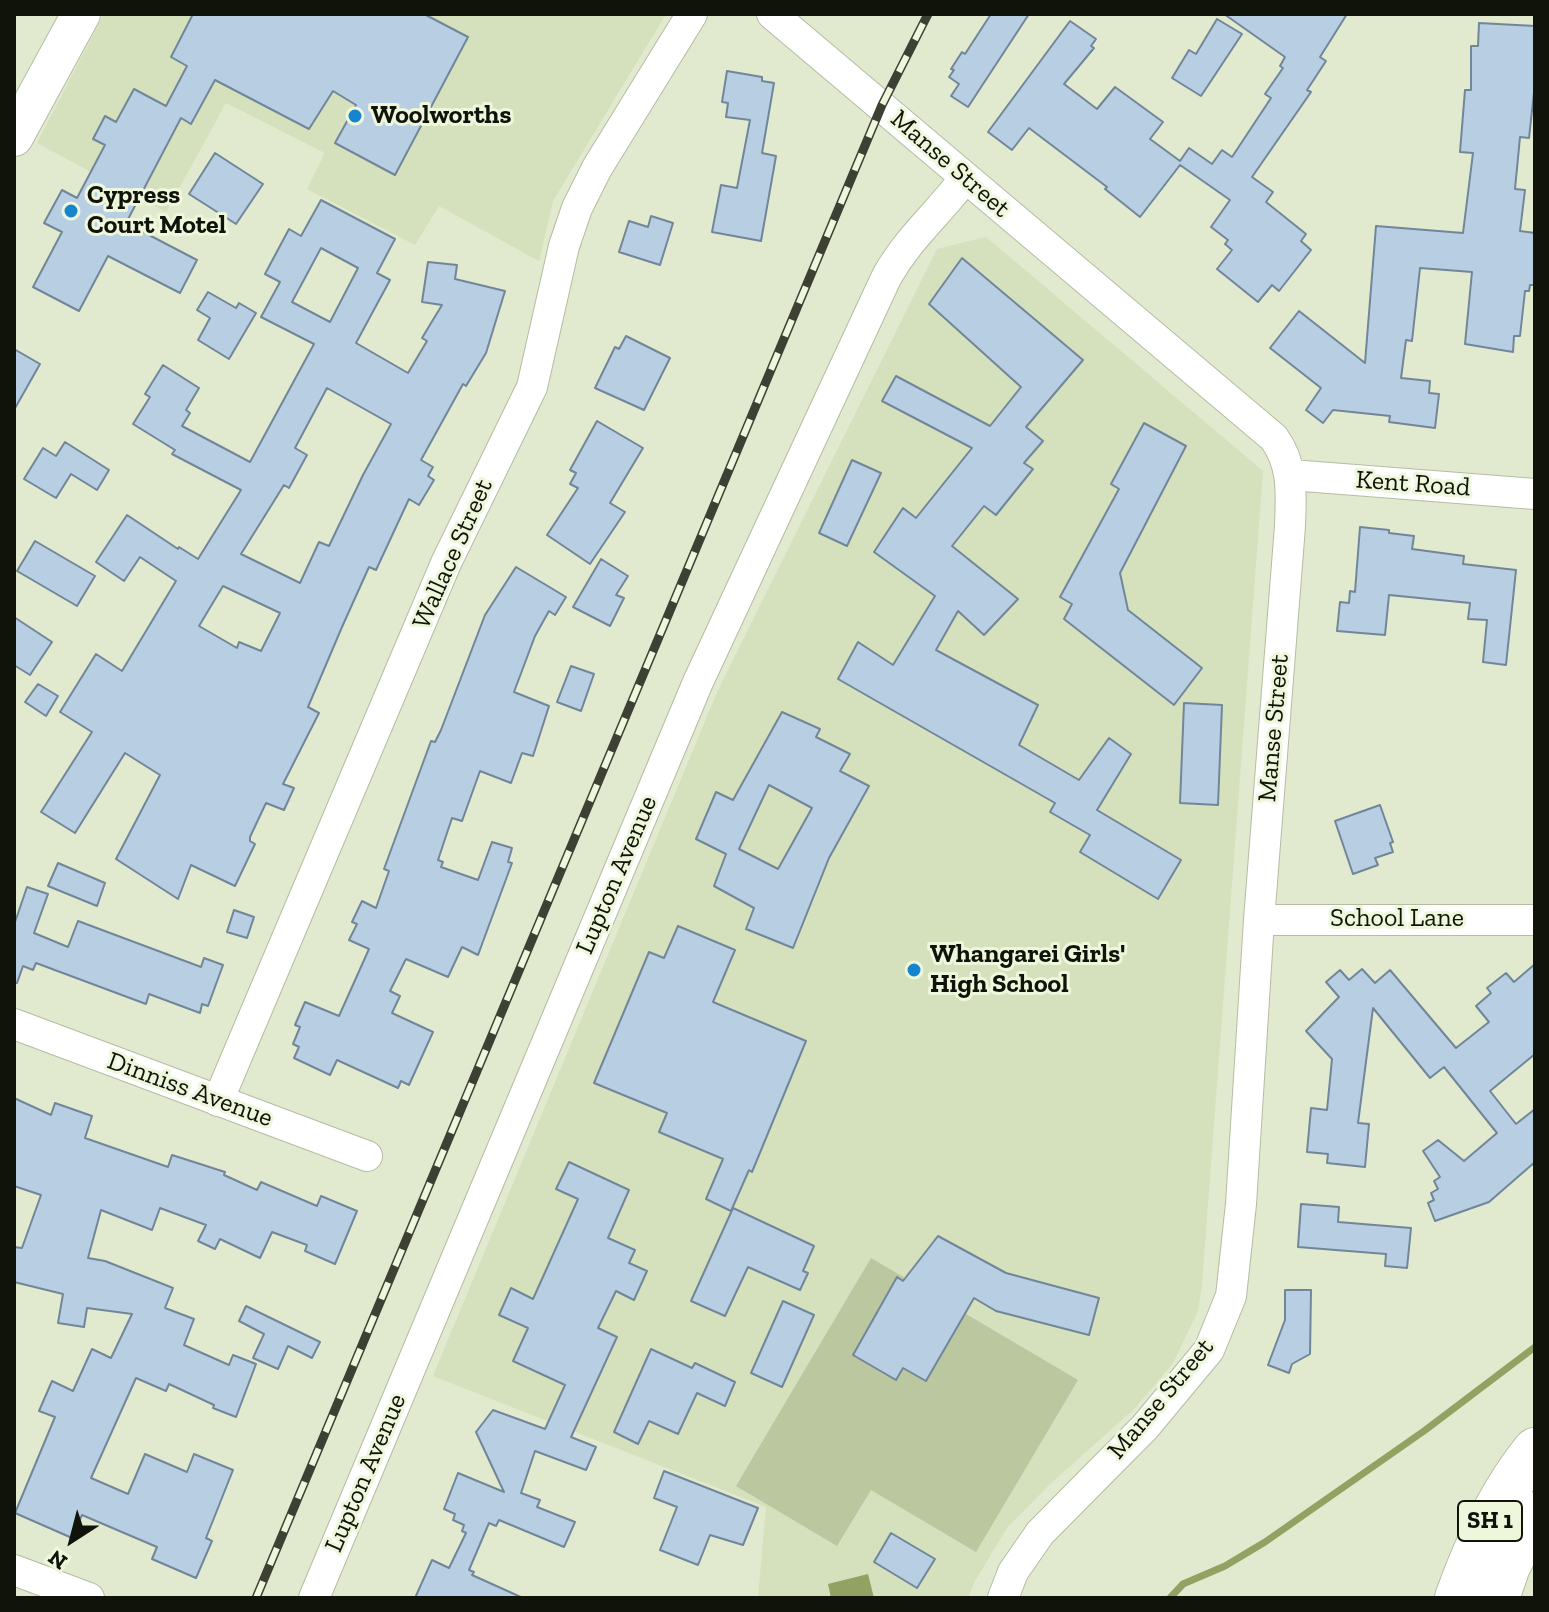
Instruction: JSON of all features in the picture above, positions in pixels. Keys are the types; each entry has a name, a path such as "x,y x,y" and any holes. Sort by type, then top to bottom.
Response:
{"highway":[{"name":"SH 1","path":"1457,1598 1493,1514 1535,1450"},
{"name":"SH 1","path":"1497,1598 1508,1566 1535,1514"}],"main road":[{"path":"14,137 81,14"}],"street":[{"name":"Wallace Street","path":"218,1101 446,563 532,387 564,246 577,208 597,168 692,14"},
{"name":"Manse Street","path":"772,14 1274,438 1285,453 1291,475 1290,526 1237,1250 1231,1296 1209,1350 1145,1427 1040,1533 1013,1572 1003,1598"},
{"name":"Lupton Avenue","path":"314,1598 705,667 887,276 909,241 965,178"},
{"name":"Kent Road","path":"1291,475 1535,494"},
{"name":"School Lane","path":"1259,920 1535,920"},
{"name":"Dinniss Avenue","path":"14,1024 367,1156"},
{"path":"20,1581 89,1598"}],"shaded area":[{"path":"104,14 666,14 553,201 539,261 439,206 415,245 307,189 325,153 226,103 166,212 37,143"},
{"name":"Whangarei Girls' High School","path":"986,237 1263,471 1198,1311 1173,1363 1134,1409 1049,1485 1007,1528 968,1598 758,1598 766,1507 433,1376 718,690 937,249"},
{"path":"871,1258 1078,1380 976,1552 871,1490 837,1546 736,1486"},
{"path":"868,1574 874,1598 831,1598 828,1584"}],"building":[{"name":"Woolworths","path":"193,14 424,14 468,37 395,175 335,143 356,105 333,91 309,129 215,80 191,124 181,118 126,223 197,260 180,293 108,256 79,311 33,287 62,232 44,223 62,190 77,198 105,145 93,139 105,116 116,122 134,89 166,106 187,66 171,57"},
{"path":"991,14 1029,14 968,107 951,96 959,84 949,77 962,52 965,54"},
{"path":"1224,14 1347,14 1320,57 1326,61 1307,90 1311,92 1252,177 1273,192 1266,202 1306,234 1301,241 1311,250 1279,291 1272,285 1258,302 1217,269 1232,250 1225,244 1228,240 1211,227 1230,200 1180,165 1140,217 1105,189 1107,187 1029,128 1012,150 988,132 1070,21 1096,39 1091,46 1094,48 1064,84 1097,109 1115,87 1163,122 1150,139 1180,161 1189,148 1212,164 1222,150 1232,157 1271,98 1265,94 1283,68 1280,66 1285,57"},
{"path":"1217,19 1242,34 1201,96 1172,78 1189,50 1196,54"},
{"path":"1479,23 1535,26 1535,83 1529,138 1520,137 1515,189 1525,190 1520,231 1535,233 1535,285 1530,285 1529,291 1525,291 1520,336 1514,336 1513,352 1465,344 1472,272 1420,268 1412,341 1406,340 1401,378 1430,381 1429,393 1439,394 1435,428 1389,422 1390,416 1333,410 1323,423 1306,410 1321,388 1270,348 1299,311 1365,363 1376,226 1463,233 1473,153 1460,152 1465,90 1471,90 1471,46 1478,46"},
{"path":"727,71 762,77 762,81 774,83 762,153 776,156 761,241 712,232 721,185 737,188 750,120 726,117 728,103 722,102"},
{"path":"215,153 263,184 236,224 189,194"},
{"path":"321,200 395,239 377,273 390,280 356,343 408,373 427,341 422,338 442,305 422,302 428,262 457,265 455,279 505,291 486,353 466,386 463,384 421,460 433,467 428,476 434,480 419,505 409,499 376,570 369,567 342,627 308,707 319,713 283,784 294,788 284,810 266,803 250,837 255,844 235,886 191,865 178,899 116,859 160,775 125,753 75,833 41,812 92,732 60,712 96,654 122,671 176,581 140,557 124,581 96,562 127,515 198,559 241,490 172,454 175,450 133,424 150,397 145,394 163,365 199,388 186,410 190,413 182,426 250,462 314,344 261,317 280,282 265,274 289,229 301,236","holes":["321,248 358,268 330,322 292,302","327,388 391,424 329,546 319,542 300,583 241,554 284,485 289,488 307,455 295,448","223,586 280,613 261,651 239,642 237,648 199,626"]},
{"path":"651,216 673,223 660,265 619,252 629,221 648,227"},
{"path":"962,258 1083,360 1026,427 1043,441 1024,463 1033,469 996,515 984,506 952,546 1018,599 984,635 958,611 936,650 1038,705 1019,745 1079,780 1109,738 1131,754 1097,810 1181,860 1158,899 1080,852 1090,835 1050,812 1055,803 838,679 858,642 893,665 935,596 874,552 903,508 916,518 972,448 882,401 896,376 990,426 1021,387 929,304"},
{"path":"208,292 236,308 239,303 256,313 229,359 198,340 210,318 197,310"},
{"path":"626,336 670,358 644,410 595,388 615,347 619,349"},
{"path":"14,349 40,364 14,410"},
{"path":"597,421 643,448 610,503 625,512 590,564 547,535 578,488 570,484 576,473 570,470"},
{"path":"1144,423 1186,446 1120,573 1128,610 1202,668 1174,705 1064,619 1072,604 1060,597 1119,489 1111,484"},
{"path":"65,442 109,470 97,490 71,474 56,498 24,479 43,448 56,456"},
{"path":"852,460 881,473 847,546 819,533"},
{"path":"1360,527 1414,536 1412,549 1464,556 1463,564 1516,570 1506,665 1483,662 1487,620 1468,619 1470,603 1389,595 1385,635 1337,631 1340,602 1349,603 1350,591 1355,592"},
{"path":"35,541 95,576 77,606 17,571"},
{"path":"601,559 628,576 616,595 624,598 610,626 573,607"},
{"path":"516,567 566,597 555,615 549,611 535,636 514,692 549,706 533,756 522,753 511,783 480,771 462,821 452,818 438,860 443,862 441,867 478,880 492,842 512,848 508,862 512,863 478,955 462,947 448,977 406,959 390,991 400,996 392,1013 433,1032 409,1085 401,1081 398,1088 337,1060 330,1075 294,1058 299,1047 293,1044 300,1027 295,1025 305,1002 339,1016 369,949 349,940 357,924 352,922 362,901 376,908 389,871 384,869 431,741 435,742 441,730 485,615"},
{"path":"14,617 52,642 30,675 14,665"},
{"path":"571,666 594,674 581,711 557,702"},
{"path":"38,684 58,696 46,716 25,702"},
{"path":"1184,703 1222,705 1218,805 1180,803"},
{"path":"782,712 820,729 816,737 850,754 840,771 869,786 829,858 793,948 746,929 754,908 714,886 726,854 696,839 716,792 733,800","holes":["769,785 812,808 778,869 739,849"]},
{"path":"1380,805 1393,842 1390,843 1393,852 1375,858 1378,865 1353,874 1335,821"},
{"path":"58,863 105,883 97,906 48,886"},
{"path":"27,887 48,894 34,933 68,947 78,921 201,967 204,958 223,965 208,1006 202,1004 200,1013 149,994 146,1004 36,963 33,970 23,966 17,983 14,983 14,925"},
{"path":"234,910 254,917 247,938 227,932"},
{"path":"678,926 735,950 713,1002 806,1041 752,1172 749,1170 731,1211 706,1199 723,1159 659,1132 667,1113 594,1083 649,952 664,958"},
{"path":"1535,964 1535,1054 1490,1091 1516,1124 1535,1109 1535,1162 1489,1202 1435,1221 1428,1203 1434,1200 1431,1193 1438,1189 1434,1181 1440,1177 1423,1151 1438,1140 1464,1161 1497,1133 1444,1067 1430,1078 1373,1008 1358,1123 1369,1124 1365,1167 1327,1163 1328,1154 1307,1152 1311,1108 1327,1110 1332,1059 1306,1031 1339,997 1326,982 1340,970 1349,980 1362,969 1375,983 1390,970 1456,1048 1489,1022 1476,1006 1491,993 1487,988 1506,973 1514,982"},
{"path":"14,1098 51,1115 55,1103 92,1116 85,1138 168,1167 172,1155 225,1172 224,1175 257,1190 261,1182 317,1206 321,1196 357,1211 335,1264 305,1251 307,1245 272,1232 260,1258 220,1239 215,1249 198,1241 206,1225 160,1208 152,1230 101,1210 88,1258 105,1261 173,1288 165,1308 194,1319 184,1345 229,1365 233,1355 256,1364 236,1417 169,1384 166,1391 136,1378 91,1478 128,1494 145,1454 187,1472 194,1454 233,1470 206,1538 212,1541 196,1578 152,1559 157,1547 82,1515 72,1538 15,1513 55,1417 39,1411 52,1381 73,1391 92,1349 111,1358 132,1314 87,1308 84,1327 58,1323 63,1294 14,1282 14,1247 22,1248 41,1195 14,1186"},
{"path":"569,1162 629,1190 608,1238 635,1250 629,1263 647,1271 634,1300 616,1291 598,1328 617,1337 571,1437 596,1447 586,1470 535,1451 521,1493 540,1500 537,1507 575,1522 564,1547 499,1520 496,1526 489,1523 469,1570 474,1572 472,1575 523,1598 415,1598 432,1560 449,1568 466,1533 462,1531 464,1525 453,1520 455,1514 444,1509 458,1473 504,1492 476,1432 493,1410 545,1429 565,1385 513,1361 528,1328 499,1315 511,1288 533,1299 578,1199 556,1189"},
{"path":"1301,1204 1339,1207 1338,1222 1411,1228 1407,1268 1385,1266 1386,1254 1298,1247"},
{"path":"733,1208 814,1246 803,1271 808,1273 800,1290 748,1267 725,1316 691,1301"},
{"path":"938,1236 1006,1273 1099,1298 1089,1335 996,1311 974,1298 926,1381 903,1368 896,1380 853,1355 897,1277 903,1281"},
{"path":"1285,1290 1311,1290 1310,1354 1292,1364 1289,1373 1268,1365 1285,1320"},
{"path":"783,1301 814,1315 782,1387 751,1373"},
{"path":"246,1306 320,1342 312,1358 288,1346 278,1369 253,1358 264,1334 239,1321"},
{"path":"651,1349 692,1368 695,1363 735,1382 725,1406 697,1393 678,1434 649,1421 638,1444 614,1432"},
{"path":"664,1471 758,1508 743,1545 710,1535 698,1565 660,1550 677,1507 654,1498"},
{"path":"891,1533 935,1559 917,1588 874,1562"}],"waterway":[{"path":"1170,1598 1183,1584 1225,1566 1265,1542 1424,1431 1535,1347"}],"railway":[{"path":"256,1598 882,105 928,14"}],"place":[{"name":"Woolworths","path":"355,116"},
{"name":"Cypress Court Motel","path":"71,211"},
{"name":"Whangarei Girls' High School","path":"914,970"}]}
